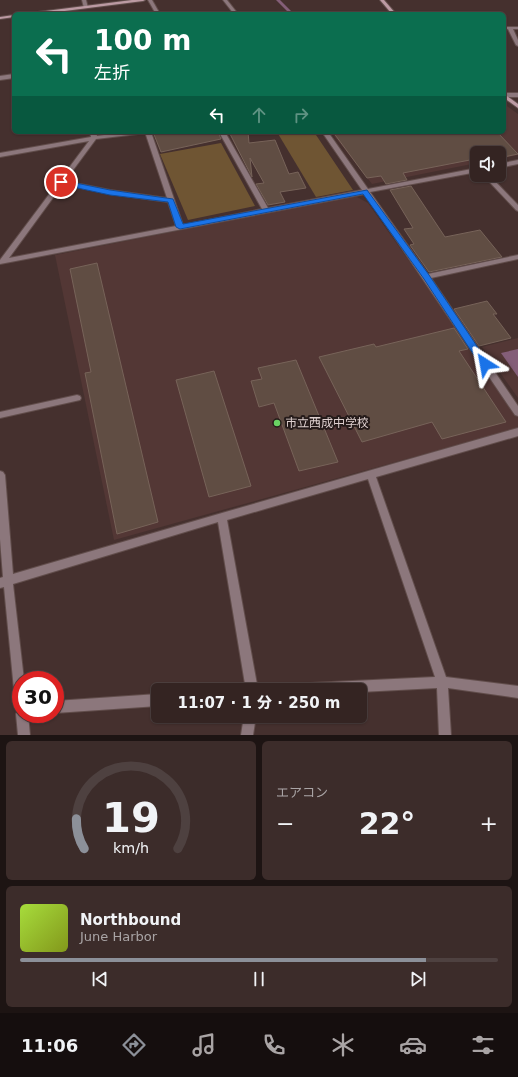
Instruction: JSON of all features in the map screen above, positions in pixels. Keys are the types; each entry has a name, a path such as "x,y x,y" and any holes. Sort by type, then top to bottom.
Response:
{"main road":[{"path":"58,12 143,0"},
{"path":"382,0 392,12"},
{"path":"0,18 12,16"},
{"path":"506,97 518,106"}],"street":[{"path":"84,0 86,7"},
{"path":"150,0 157,12"},
{"path":"225,0 234,12"},
{"path":"506,28 518,28"},
{"path":"510,28 518,45"},
{"path":"0,78 12,76"},
{"path":"506,96 518,95"},
{"path":"0,156 94,135 109,134"},
{"path":"149,134 180,227"},
{"path":"223,134 266,210"},
{"path":"326,134 518,413"},
{"path":"1,262 94,135"},
{"path":"506,165 518,162"},
{"path":"1,262 470,171"},
{"path":"61,182 110,192 171,200"},
{"path":"493,182 518,209"},
{"path":"426,277 518,256"},
{"path":"0,415 77,398"},
{"path":"4,582 222,517 518,432"},
{"path":"371,474 442,682 445,735"},
{"path":"0,475 4,582 17,671"},
{"path":"222,517 251,683"},
{"path":"367,686 442,682 518,692"},
{"path":"64,706 151,700"},
{"path":"23,723 24,735"},
{"path":"247,735 249,723"}],"shaded area":[{"path":"506,105 518,114 518,155 506,158 506,146 470,146 470,164 372,184 333,134 506,134"},
{"path":"278,134 315,134 353,190 316,197"},
{"path":"221,143 255,206 188,220 160,154"},
{"path":"355,196 368,203 518,415 518,428 114,540 55,255"},
{"path":"518,338 518,398 482,347"},
{"path":"518,349 518,377 501,353"}],"building":[{"path":"154,134 219,134 221,139 161,152"},
{"path":"230,134 248,134 249,143 275,140 289,174 298,172 306,188 280,192 285,202 268,205 256,184 264,183 250,158 252,177"},
{"path":"334,134 499,134 518,154 506,157 506,146 470,146 470,160 403,173 407,180 386,184 381,176 367,178"},
{"path":"411,186 445,237 480,230 502,257 429,272 410,245 414,244 404,229 413,228 390,190"},
{"path":"97,263 158,522 117,534 85,373 91,372 70,269"},
{"path":"487,301 497,314 493,314 511,338 479,346 454,309"},
{"path":"454,328 468,349 459,351 506,422 442,439 432,422 362,442 319,357 374,344 376,347"},
{"path":"296,360 338,462 299,471 274,403 259,407 251,381 262,379 258,368"},
{"path":"214,371 251,486 209,497 176,380"}],"waterway":[{"path":"278,0 290,12"}],"place":[{"name":"市立西成中学校","path":"277,423"}],"route":[{"path":"61,182 110,192 171,200 180,227 365,191 485,364"}]}
